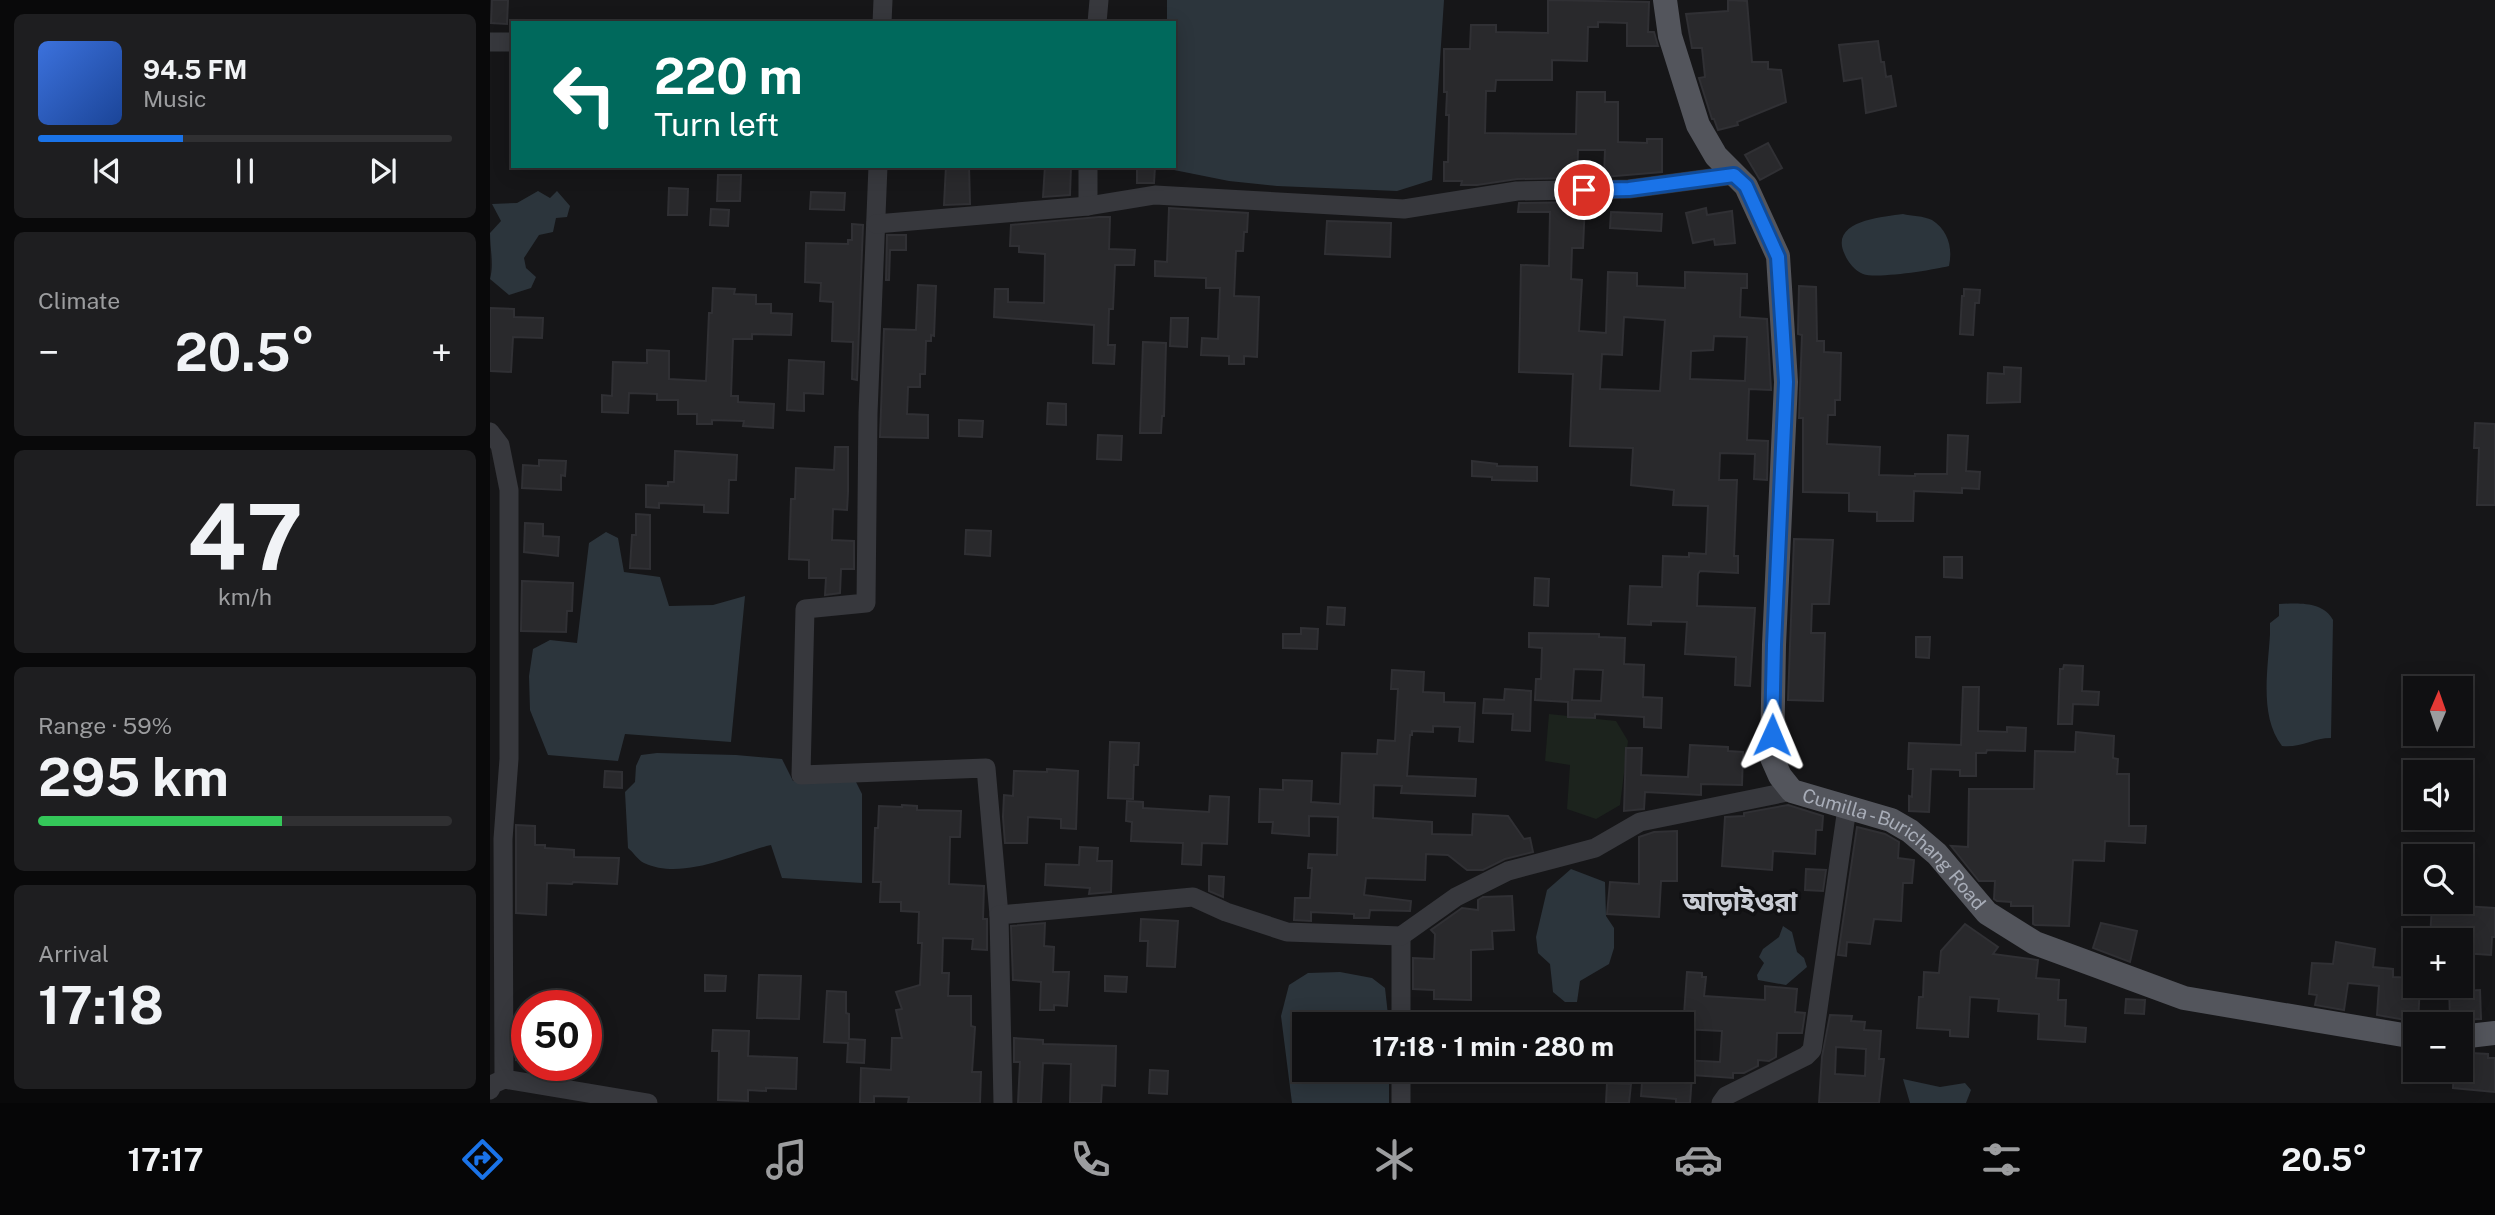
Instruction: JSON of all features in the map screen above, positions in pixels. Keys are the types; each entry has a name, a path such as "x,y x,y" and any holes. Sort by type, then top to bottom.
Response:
{"main road":[{"name":"Cumilla - Burichang Road","path":"1665,0 1670,37 1698,125 1716,156 1746,186 1778,257 1786,382 1774,645 1772,758 1780,776 1792,791 1891,820 1910,831 1937,854 1987,913 2035,943 2183,998 2403,1035"},
{"path":"2473,1036 2495,1033"}],"street":[{"path":"882,21 883,0"},
{"path":"1097,21 1099,0"},
{"path":"490,42 511,42"},
{"path":"878,168 868,413 866,603 805,609 801,775 986,768 999,915 1003,1103"},
{"path":"1088,168 1088,206"},
{"path":"876,224 1088,206 1155,195 1404,209 1517,191 1629,189 1734,175"},
{"path":"490,432 500,445 509,490 509,759 503,839 497,1084 648,1103"},
{"path":"999,915 1193,897 1226,912 1287,932 1401,936 1456,897 1508,871 1595,848 1640,822 1792,791"},
{"path":"1721,1103 1726,1096 1806,1056 1812,1050 1847,808"},
{"path":"1401,936 1401,1012"},
{"path":"1401,1082 1401,1103"}],"shaded area":[{"path":"1167,0 1444,0 1432,180 1397,191 1277,186 1229,181 1169,169 1176,168 1176,21 1167,21"},
{"path":"538,191 550,198 557,191 570,206 567,217 556,218 553,232 539,235 524,258 526,268 536,277 531,288 509,295 490,279 490,233 501,221 492,204 517,203"},
{"path":"1903,214 1932,220 1942,229 1950,246 1949,266 1880,275 1863,274 1855,269 1845,255 1842,244 1844,235 1850,228 1870,219"},
{"path":"606,532 618,538 624,572 660,577 669,606 713,605 745,596 731,742 625,734 618,761 548,755 530,710 529,676 533,649 550,640 577,643 589,543"},
{"path":"2279,604 2317,606 2333,620 2331,738 2282,746 2275,734 2268,707 2267,677 2270,623 2279,616"},
{"path":"1549,714 1616,721 1628,741 1620,805 1596,819 1567,809 1570,765 1545,761"},
{"path":"657,753 782,759 793,781 853,776 862,794 862,883 782,878 771,845 691,868 659,868 642,862 628,848 625,792 635,782 636,766 641,755"},
{"path":"1571,869 1605,882 1606,916 1614,928 1614,948 1609,964 1580,981 1577,1002 1565,1002 1553,992 1550,964 1538,953 1536,937 1547,890"},
{"path":"1783,926 1792,932 1797,952 1804,958 1807,967 1786,985 1758,980 1757,975 1764,963 1759,957 1763,949 1779,937"},
{"path":"1340,972 1372,978 1385,988 1388,1012 1292,1012 1292,1082 1389,1082 1389,1103 1292,1103 1281,1016 1289,985 1308,973"},
{"path":"1903,1079 1940,1087 1965,1083 1971,1090 1966,1103 1910,1103"}],"building":[{"path":"492,0 508,0 507,24 491,23"},
{"path":"1548,0 1649,2 1648,32 1654,32 1658,46 1627,46 1627,23 1598,22 1598,27 1588,27 1587,61 1552,60 1552,80 1496,80 1495,91 1486,91 1485,133 1576,134 1577,92 1605,92 1605,102 1618,102 1618,142 1647,143 1647,139 1662,139 1662,172 1604,177 1605,150 1578,150 1577,178 1517,179 1477,185 1461,185 1462,181 1444,181 1444,162 1448,162 1449,115 1446,115 1447,92 1444,92 1444,49 1470,49 1471,25 1496,25 1496,32 1548,33"},
{"path":"1728,0 1747,1 1752,62 1768,62 1768,69 1781,70 1786,102 1737,122 1738,125 1718,130 1699,78 1705,77 1702,48 1692,48 1686,14 1728,11"},
{"path":"1878,41 1886,77 1891,76 1896,106 1866,113 1862,78 1844,81 1839,45"},
{"path":"1768,143 1782,168 1760,180 1745,155"},
{"path":"946,168 969,168 970,204 944,205"},
{"path":"1045,168 1071,168 1070,195 1043,197"},
{"path":"1137,168 1155,168 1154,183 1137,183"},
{"path":"718,175 741,175 740,201 717,201"},
{"path":"669,188 688,189 687,215 668,215"},
{"path":"811,192 845,193 844,210 810,209"},
{"path":"1585,202 1583,248 1572,248 1571,279 1582,280 1579,331 1606,333 1608,272 1637,273 1637,286 1685,288 1685,272 1747,274 1747,288 1741,288 1740,317 1767,319 1771,390 1749,389 1747,440 1768,441 1767,480 1754,479 1755,454 1720,453 1719,480 1737,480 1734,556 1738,556 1738,573 1700,571 1697,606 1755,608 1750,686 1735,685 1736,657 1685,654 1687,622 1651,621 1651,625 1628,624 1630,586 1662,587 1663,556 1689,557 1689,553 1706,554 1708,506 1673,505 1674,490 1631,485 1633,448 1570,446 1573,374 1519,372 1521,265 1549,266 1550,212 1518,212 1519,203","holes":["1624,317 1665,320 1660,391 1600,389 1602,354 1622,355","1714,336 1747,337 1745,381 1690,379 1691,351 1713,350"]},
{"path":"1169,208 1248,213 1243,251 1236,251 1234,296 1259,297 1257,357 1244,356 1244,364 1229,364 1229,356 1201,355 1202,338 1218,339 1220,288 1206,288 1206,278 1155,276 1155,261 1167,262"},
{"path":"1706,208 1707,215 1732,211 1735,243 1715,245 1714,239 1693,243 1686,213"},
{"path":"711,209 729,210 728,226 710,225"},
{"path":"1611,212 1662,214 1661,231 1610,228"},
{"path":"1110,217 1109,249 1135,250 1134,265 1115,265 1113,309 1109,309 1108,345 1115,345 1114,364 1093,363 1094,325 994,317 995,289 1008,289 1008,302 1044,303 1045,254 1019,252 1019,246 1010,246 1011,225"},
{"path":"1327,221 1391,223 1390,257 1325,254"},
{"path":"852,224 863,225 857,380 852,379 853,342 832,341 833,302 820,301 821,283 805,282 806,243 848,244 848,240 852,240"},
{"path":"887,235 906,235 906,250 890,250 889,280 886,280"},
{"path":"918,285 936,286 934,336 931,335 931,341 926,341 925,374 920,374 920,387 908,387 907,414 928,415 928,438 880,437 884,329 916,330"},
{"path":"1799,286 1816,287 1817,341 1824,341 1824,352 1841,353 1840,400 1835,400 1835,415 1828,415 1827,444 1880,447 1879,475 1915,476 1947,474 1948,435 1968,436 1966,471 1980,472 1979,489 1962,488 1962,493 1914,491 1913,521 1877,521 1877,512 1849,511 1849,493 1803,492 1803,418 1799,418 1802,335 1798,334"},
{"path":"713,288 735,289 734,294 756,295 756,304 771,304 771,313 792,314 791,335 752,334 752,339 733,339 731,396 738,396 738,402 774,404 773,428 743,426 744,421 712,420 712,424 697,424 697,414 678,414 678,400 657,400 657,394 629,393 628,413 602,412 602,395 612,396 613,362 647,363 647,350 669,351 669,379 706,381 709,313 712,313"},
{"path":"1964,289 1980,290 1979,303 1975,303 1973,335 1960,334"},
{"path":"490,308 514,309 514,317 543,318 542,338 513,337 511,372 490,371"},
{"path":"1171,318 1188,318 1187,347 1170,346"},
{"path":"1143,342 1166,343 1161,433 1140,433"},
{"path":"789,360 824,362 823,394 804,393 804,411 787,410"},
{"path":"2004,367 2021,368 2020,402 1987,403 1988,373 2004,374"},
{"path":"1048,403 1066,404 1066,425 1047,424"},
{"path":"959,420 983,421 982,437 959,436"},
{"path":"2475,423 2495,424 2495,505 2477,505 2479,448 2474,448"},
{"path":"1098,435 1122,436 1121,460 1097,459"},
{"path":"835,447 848,447 848,492 847,510 833,509 832,540 854,541 854,569 841,569 840,593 825,595 826,578 809,578 809,560 789,559 791,499 795,499 796,468 834,470"},
{"path":"675,451 737,455 736,480 729,480 728,513 704,512 704,505 659,503 659,508 646,507 646,485 668,486 668,482 674,482"},
{"path":"539,460 566,461 565,476 561,475 561,490 522,488 523,465 539,466"},
{"path":"1472,461 1497,466 1537,467 1537,481 1492,480 1492,477 1472,476"},
{"path":"636,514 650,515 650,569 630,568 632,535 636,535"},
{"path":"525,523 543,524 543,536 559,537 558,556 524,552"},
{"path":"966,530 991,531 990,556 965,554"},
{"path":"1794,539 1833,540 1829,604 1812,604 1811,633 1825,633 1823,701 1788,700"},
{"path":"1944,557 1962,557 1962,578 1944,577"},
{"path":"1535,578 1549,579 1548,606 1534,605"},
{"path":"522,581 573,583 572,611 567,611 566,632 521,631"},
{"path":"1328,607 1345,608 1344,625 1327,624"},
{"path":"1301,628 1318,629 1317,649 1283,648 1283,634 1301,634"},
{"path":"1529,633 1599,634 1599,637 1625,638 1624,664 1644,665 1643,697 1662,698 1661,728 1644,727 1644,717 1595,714 1595,718 1568,717 1568,702 1535,700 1536,679 1541,679 1542,648 1529,647","holes":["1574,669 1603,670 1601,701 1572,700"]},
{"path":"1916,637 1930,637 1929,658 1916,657"},
{"path":"2064,665 2083,666 2082,691 2099,692 2098,705 2073,704 2072,724 2058,724 2060,669 2063,669"},
{"path":"1392,670 1424,672 1423,692 1444,693 1444,702 1475,703 1473,742 1459,741 1460,727 1433,726 1433,732 1412,731 1407,776 1476,779 1475,796 1401,793 1402,786 1374,785 1373,818 1432,822 1432,834 1472,835 1473,814 1508,816 1524,839 1530,838 1533,852 1505,859 1483,870 1467,870 1448,855 1426,854 1425,880 1366,878 1364,895 1411,901 1410,911 1370,910 1369,918 1354,918 1354,914 1311,912 1311,921 1294,920 1295,898 1310,898 1312,868 1308,868 1309,854 1337,855 1338,817 1309,816 1309,836 1272,833 1273,822 1259,822 1260,789 1283,790 1283,780 1312,781 1311,802 1340,804 1342,753 1377,754 1378,740 1395,741 1398,689 1391,689"},
{"path":"1963,687 1979,687 1978,731 2007,732 2007,727 2026,728 2025,751 1987,750 1986,753 1976,753 1976,776 1960,776 1960,770 1931,769 1929,812 1909,811 1913,769 1908,769 1909,743 1961,745"},
{"path":"1505,689 1531,691 1530,731 1512,730 1513,714 1483,713 1484,699 1504,700"},
{"path":"2076,732 2114,736 2113,758 2118,759 2117,774 2129,774 2129,826 2146,826 2145,843 2105,841 2104,861 2073,860 2069,926 2035,925 2033,906 2011,906 2011,902 1994,899 1995,881 1979,881 1951,846 1968,847 1969,789 2034,789 2035,751 2075,752"},
{"path":"1110,742 1139,743 1138,765 1134,765 1133,799 1108,798"},
{"path":"1690,745 1728,747 1728,751 1743,752 1742,785 1701,784 1701,795 1645,792 1644,809 1624,811 1626,748 1642,748 1641,775 1688,777"},
{"path":"1047,769 1078,771 1076,829 1061,828 1061,819 1028,817 1027,843 1005,843 1004,795 1013,796 1014,771 1047,772"},
{"path":"605,771 622,772 622,788 604,787"},
{"path":"1210,796 1229,797 1227,844 1202,843 1201,865 1182,864 1183,843 1131,841 1132,822 1126,821 1127,801 1143,802 1143,808 1209,812"},
{"path":"1788,805 1823,816 1822,830 1816,830 1815,854 1773,851 1772,870 1722,866 1725,817 1744,816 1744,813"},
{"path":"879,806 917,806 917,810 961,811 960,837 950,837 949,884 984,886 983,919 987,919 987,950 972,949 973,939 943,938 942,973 949,973 948,996 971,996 971,1026 975,1027 972,1072 981,1072 980,1103 908,1103 909,1097 874,1096 874,1103 860,1103 861,1068 891,1070 892,1038 902,1038 896,1010 902,1009 896,992 920,985 922,943 918,943 919,912 901,911 901,902 880,902 881,882 873,882 875,828 878,828"},
{"path":"516,825 535,826 535,845 574,850 574,857 619,858 617,884 547,883 546,915 516,913"},
{"path":"1857,827 1885,834 1899,842 1898,858 1914,860 1912,883 1903,883 1901,921 1874,919 1870,944 1847,942 1846,956 1838,955"},
{"path":"1677,831 1677,881 1661,881 1659,917 1607,914 1610,882 1639,884 1639,837 1654,832"},
{"path":"1080,847 1098,848 1097,861 1112,861 1111,892 1089,894 1090,888 1045,885 1046,864 1079,865"},
{"path":"1806,869 1826,870 1823,891 1805,890"},
{"path":"1209,876 1224,877 1223,897 1209,891"},
{"path":"1512,896 1514,930 1492,931 1493,949 1471,950 1471,1000 1434,999 1434,990 1413,989 1413,958 1434,959 1435,934 1431,930 1462,908 1478,910 1478,900 1483,897"},
{"path":"2473,907 2495,908 2495,937 2492,937 2491,955 2473,954 2473,928 2431,928 2431,914 2473,914"},
{"path":"1141,919 1178,921 1175,967 1147,966 1148,941 1140,941"},
{"path":"1045,923 1044,946 1054,947 1053,972 1069,972 1067,1006 1054,1005 1054,1010 1040,1010 1041,982 1013,980 1011,926"},
{"path":"2101,923 2137,931 2130,962 2093,948"},
{"path":"1965,924 1998,947 1993,954 2038,960 2036,978 2059,980 2058,1000 2066,1000 2065,1026 2086,1028 2085,1042 2038,1039 2039,1014 1998,1011 1999,999 1970,997 1968,1037 1950,1036 1950,1030 1917,1028 1919,997 1923,997 1924,972 1939,973 1941,951"},
{"path":"2336,942 2375,949 2373,967 2393,969 2393,977 2403,977 2403,998 2419,998 2419,1012 2403,1012 2403,1019 2377,1015 2379,986 2348,983 2344,1010 2315,1005 2317,995 2309,994 2312,963 2333,964"},
{"path":"1687,972 1702,973 1702,977 1706,977 1704,996 1765,1000 1765,986 1797,989 1795,1012 1805,1013 1802,1033 1777,1033 1776,1057 1769,1061 1758,1060 1758,1066 1744,1073 1733,1073 1733,1078 1694,1075 1694,1061 1720,1062 1722,1031 1694,1030 1694,1012 1684,1012"},
{"path":"705,975 726,976 725,991 705,991"},
{"path":"759,975 801,976 799,1019 757,1018"},
{"path":"1105,976 1127,977 1126,992 1105,991"},
{"path":"2473,990 2480,990 2481,1019 2473,1019 2473,1012 2450,1012 2449,998 2473,998"},
{"path":"827,991 846,992 849,1039 865,1040 864,1063 847,1062 848,1043 824,1042"},
{"path":"2126,999 2145,1000 2144,1014 2125,1013"},
{"path":"1830,1015 1852,1016 1851,1021 1865,1022 1864,1030 1881,1031 1879,1059 1884,1059 1879,1103 1819,1103 1822,1057","holes":["1836,1047 1866,1049 1865,1076 1835,1074"]},
{"path":"713,1030 749,1031 748,1056 797,1058 796,1089 748,1090 748,1101 718,1100 719,1051 712,1051"},
{"path":"1014,1038 1043,1040 1043,1044 1116,1046 1115,1086 1102,1085 1101,1103 1070,1103 1071,1064 1043,1063 1041,1103 1018,1103 1020,1062 1014,1062"},
{"path":"2473,1053 2488,1054 2488,1058 2495,1058 2495,1092 2453,1088 2453,1082 2473,1082"},
{"path":"1150,1070 1168,1071 1167,1094 1149,1093"},
{"path":"1642,1082 1692,1082 1690,1103 1641,1096"},
{"path":"1607,1083 1631,1084 1629,1103 1606,1103"}],"district":[{"name":"আড়াইওরা","path":"1740,901"}],"route":[{"path":"1584,190 1629,189 1734,175 1746,186 1778,257 1786,382 1772,735"}]}
